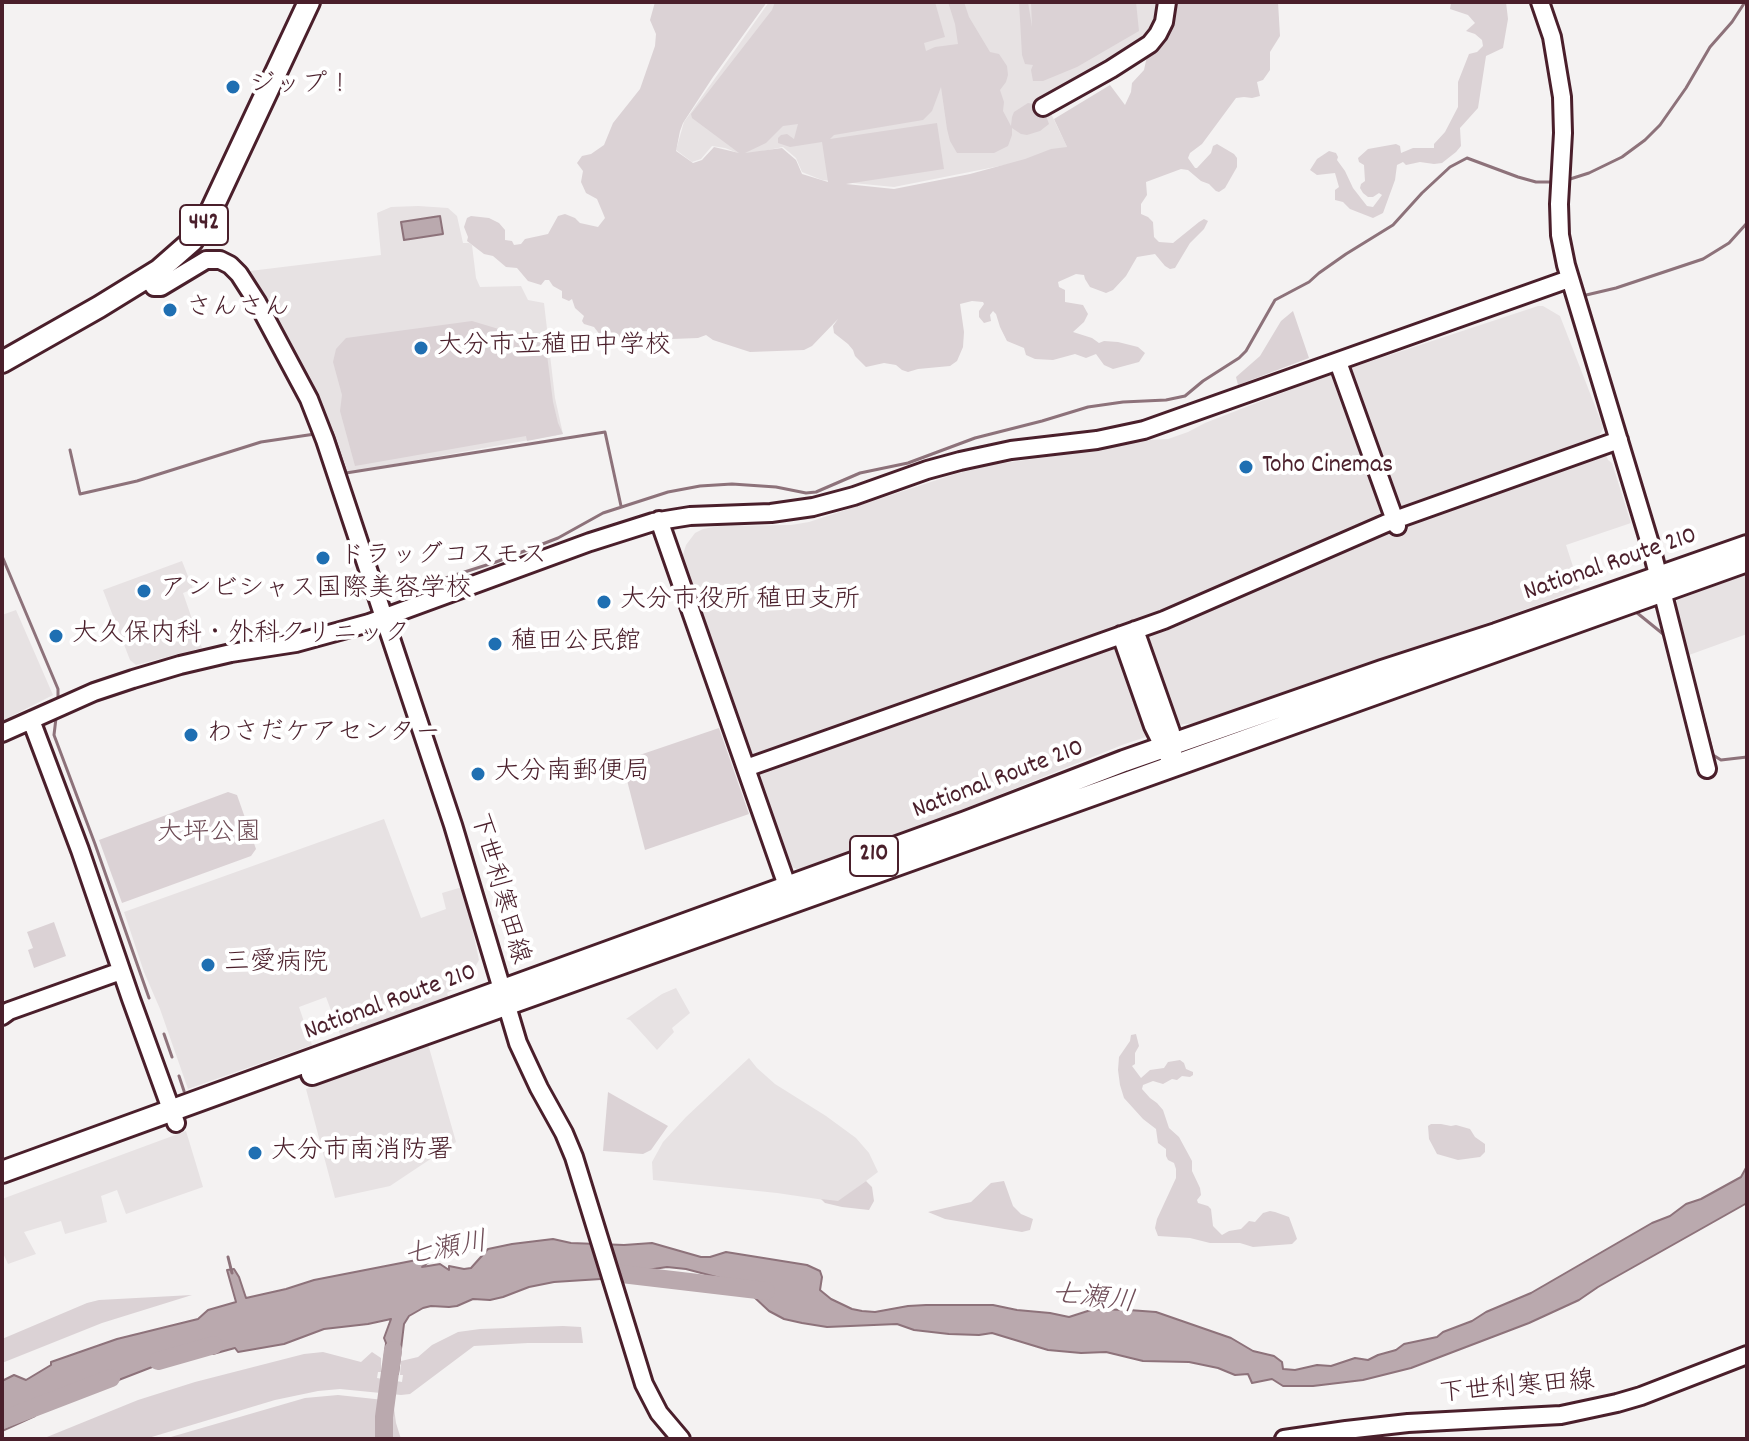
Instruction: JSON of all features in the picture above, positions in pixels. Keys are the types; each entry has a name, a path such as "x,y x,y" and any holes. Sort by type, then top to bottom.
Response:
{"highway":[{"name":"442","path":"2,362 106,303 166,265 185,249 206,221 309,2"},
{"name":"National Route 210","path":"2,1185 174,1117 790,895 1174,766 1660,584 1747,546"},
{"name":"National Route 210","path":"790,895 1168,746 1382,671 1660,584 1747,561"},
{"name":"National Route 210","path":"2,1172 174,1117"}],"street":[{"path":"1043,107 1150,44 1164,22 1167,2"},
{"path":"1540,2 1552,37 1562,97 1559,215 1569,279 1660,584 1707,769"},
{"name":"下世利寒田線","path":"147,277 154,287 161,287 201,261 214,259 227,263 243,279 315,411 457,836 504,998 527,1065 568,1141 632,1347 652,1401 681,1439"},
{"path":"2,733 94,692 148,674 231,653 308,640 384,619 590,542 659,520 813,507 960,461 1144,430 1569,279"},
{"path":"1338,362 1396,523"},
{"path":"747,772 1129,636 1396,523 1620,443"},
{"path":"659,520 790,895"},
{"path":"1129,636 1174,766"},
{"path":"31,720 174,1117"},
{"path":"2,1016 121,971"},
{"name":"下世利寒田線","path":"1284,1439 1396,1424 1527,1418 1586,1411 1641,1396 1747,1355"}],"shaded area":[{"path":"769,2 1161,4 1153,31 1045,101 1068,149 1030,160 894,187 822,180 802,172 796,158 783,147 743,155 712,146 701,159 692,162 676,150 684,122"},
{"name":"大分市立稙田中学校","path":"391,207 448,208 457,216 463,243 472,245 480,287 521,286 528,300 544,303 555,398 563,434 344,473 325,416 250,271 381,255 377,213"},
{"path":"440,216 443,234 404,240 401,222"},
{"path":"1538,306 1560,316 1602,424 1599,436 1612,463 1631,523 1566,545 1580,588 1206,723 1184,724 1122,745 979,803 799,870 792,867 737,726 682,558 686,545 695,533 719,526 809,522 990,465 1144,440 1168,439 1323,377"},
{"path":"182,561 193,589 183,593 202,648 136,665 130,660 103,590"},
{"path":"1747,574 1747,634 1689,655 1677,600"},
{"path":"16,610 53,695 2,721 2,615"},
{"path":"384,819 421,918 446,909 442,893 459,888 464,890 479,960 466,983 447,993 449,999 341,1037 326,997 299,1007 312,1045 188,1089 124,912"},
{"path":"676,988 690,1013 672,1028 674,1032 657,1050 626,1019"},
{"path":"428,1044 456,1142 390,1186 335,1198 306,1089"},
{"path":"749,1058 775,1084 856,1138 869,1153 878,1172 838,1202 653,1180 652,1162 663,1142"},
{"path":"186,1131 203,1187 126,1214 117,1190 101,1196 107,1222 65,1234 61,1221 24,1232 36,1254 8,1264 2,1251 2,1199"},
{"path":"1747,1166 1747,1203 1579,1300 1529,1323 1411,1368 1363,1380 1313,1386 1283,1386 1272,1379 1252,1383 1248,1374 1235,1375 1189,1362 1143,1361 1106,1352 1048,1350 992,1333 949,1334 914,1330 897,1324 827,1327 802,1323 769,1311 739,1283 667,1267 647,1270 632,1277 554,1282 490,1300 473,1299 457,1306 423,1308 409,1316 404,1324 398,1374 383,1372 384,1338 391,1319 324,1329 284,1344 238,1352 235,1348 213,1354 209,1349 181,1353 178,1357 98,1388 84,1387 64,1393 50,1400 35,1416 2,1431 2,1381 14,1375 26,1380 51,1365 51,1362 117,1339 198,1319 208,1310 236,1302 227,1270 234,1269 246,1298 314,1280 437,1256 422,1267 440,1264 449,1270 449,1266 471,1268 488,1249 553,1239 571,1243 652,1243 701,1257 726,1252 807,1265 820,1271 820,1290 831,1299 862,1311 926,1305 993,1305 1069,1317 1094,1309 1156,1312 1231,1338 1253,1351 1274,1356 1282,1362 1283,1369 1331,1366 1355,1358 1368,1360 1404,1344 1437,1337 1531,1293 1652,1223 1670,1216 1686,1204 1741,1177"}],"green space":[{"path":"655,2 767,2 683,123 676,151 693,163 702,160 714,147 739,153 692,118 691,114 775,2 935,2 945,37 924,43 926,51 958,44 948,2 964,2 969,17 990,52 999,54 1007,66 1006,82 1000,90 1003,111 1011,126 1014,112 1028,103 1038,105 1049,124 1027,135 1012,128 1008,146 994,153 957,153 947,129 941,87 932,111 923,120 834,135 830,139 937,123 944,169 846,184 894,189 970,174 1067,147 1054,119 1110,85 1125,105 1132,83 1144,70 1147,56 1175,19 1175,2 1278,2 1280,36 1270,52 1270,70 1263,80 1257,82 1260,96 1236,98 1188,158 1197,168 1217,144 1234,154 1237,167 1225,188 1216,191 1188,170 1181,169 1146,182 1147,195 1141,204 1141,214 1153,222 1154,237 1159,242 1173,243 1199,222 1204,219 1208,221 1175,268 1165,266 1155,254 1137,257 1126,276 1106,293 1090,287 1084,275 1076,274 1058,282 1059,287 1065,290 1065,302 1083,305 1088,314 1073,332 1099,343 1118,342 1138,347 1145,353 1139,362 1113,369 1104,365 1096,354 1086,358 1075,354 1053,360 1035,359 1026,355 1024,348 1007,341 993,311 991,321 984,323 979,317 983,302 972,301 960,304 964,332 963,347 957,361 950,366 908,372 884,363 866,367 848,344 834,333 833,326 838,319 812,346 804,350 750,352 706,335 672,339 657,332 642,331 635,331 634,343 625,346 607,344 594,327 584,324 584,316 575,308 572,299 562,298 562,291 549,280 541,285 528,281 517,268 506,267 467,241 464,227 471,216 489,218 499,223 505,230 505,240 512,241 514,245 548,234 558,216 565,214 580,223 598,227 605,218 597,199 586,193 581,182 583,171 577,163 582,156 604,145 613,123 640,89 655,46 656,34 650,20","holes":["798,124 794,139 787,134 781,135 778,143 790,147 822,142 828,182 802,174 796,160 782,148 745,153 766,143 783,126"]},
{"path":"1019,2 1028,2 1032,27 1031,2 1136,2 1139,31 1077,67 1043,81 1033,81 1033,65 1025,64 1022,55"},
{"path":"1453,2 1506,2 1508,19 1503,48 1486,56 1478,108 1460,128 1461,146 1442,163 1406,165 1403,162 1397,165 1383,213 1373,218 1350,209 1343,202 1335,200 1335,190 1339,187 1335,173 1317,175 1310,170 1317,159 1329,151 1336,153 1353,188 1367,206 1373,207 1382,195 1379,193 1368,197 1363,193 1360,188 1365,181 1364,165 1358,158 1368,149 1396,144 1400,146 1401,153 1413,148 1434,148 1458,107 1458,82 1469,54 1483,46 1482,40 1466,31 1475,23 1468,15 1450,9"},
{"path":"1293,311 1309,358 1238,385 1236,377 1260,356 1281,321"},
{"path":"472,321 545,339 553,402 563,434 527,441 526,436 355,466 340,411 342,395 333,362 336,349 346,338"},
{"path":"719,728 749,814 645,850 622,761"},
{"name":"大坪公園","path":"228,792 237,795 256,849 251,856 122,903 99,840"},
{"path":"54,922 66,956 34,968 28,950 33,948 27,932"},
{"path":"1136,1034 1139,1046 1132,1066 1141,1078 1150,1070 1164,1068 1168,1062 1180,1060 1186,1069 1193,1072 1190,1077 1182,1076 1163,1084 1153,1081 1143,1085 1142,1089 1163,1110 1169,1128 1179,1137 1192,1161 1192,1171 1201,1195 1197,1200 1211,1209 1213,1226 1222,1235 1241,1229 1249,1221 1255,1222 1263,1213 1275,1212 1289,1217 1297,1239 1292,1244 1253,1247 1240,1243 1210,1243 1158,1236 1155,1228 1157,1219 1176,1178 1176,1169 1166,1156 1166,1149 1158,1143 1156,1129 1124,1098 1120,1085 1119,1057 1131,1035"},
{"path":"608,1092 668,1126 651,1150 643,1154 603,1151"},
{"path":"1428,1126 1470,1129 1485,1144 1485,1152 1480,1157 1458,1160 1437,1154 1429,1139"},
{"path":"866,1181 872,1187 874,1201 869,1210 842,1207 821,1199 838,1201"},
{"path":"1004,1181 1013,1206 1033,1219 1030,1230 1022,1232 945,1219 928,1212 971,1202 991,1183"},
{"path":"192,1295 102,1323 2,1363 2,1339 87,1303"},
{"path":"581,1327 583,1343 474,1346 410,1394 340,1389 318,1391 275,1400 145,1439 42,1439 138,1400 304,1354 323,1352 361,1362 372,1352 381,1358 381,1372 378,1372 377,1378 402,1382 401,1361 418,1357 432,1345 458,1332"},
{"path":"338,1395 393,1401 401,1439 164,1439 305,1398"}],"waterway":[{"path":"1567,180 1622,157 1645,140 1660,125 1686,88 1710,47 1745,2 1747,5"},
{"path":"386,597 496,562 558,538 603,513 668,492 732,484 816,492 860,473 908,463 975,438 1088,407 1185,396 1246,351 1275,300 1309,282 1393,225 1450,167 1467,158 1536,182 1556,182"},
{"path":"1582,296 1703,259 1729,243 1747,223"},
{"path":"330,432 346,473 605,432 621,506"},
{"path":"70,450 80,494 137,481 261,442 315,434"},
{"path":"2,556 58,689 58,697"},
{"path":"1636,612 1668,638"},
{"path":"1683,649 1713,755 1721,760 1747,757"},
{"path":"56,718 54,735 149,998"},
{"path":"164,1034 172,1057"},
{"path":"179,1076 184,1091"},
{"path":"228,1257 232,1273"},
{"name":"七瀬川","path":"613,1273 766,1291"},
{"name":"七瀬川","path":"158,1361 214,1345"},
{"name":"七瀬川","path":"384,1439 393,1350"},
{"name":"七瀬川","path":"2,1420 111,1378"}],"place":[{"name":"ジップ！","path":"233,87"},
{"name":"さんさん","path":"170,310"},
{"name":"大分市立稙田中学校","path":"421,348"},
{"name":"Toho Cinemas","path":"1246,467"},
{"name":"ドラッグコスモス","path":"323,558"},
{"name":"アンビシャス国際美容学校","path":"144,591"},
{"name":"大分市役所 稙田支所","path":"604,602"},
{"name":"大久保内科・外科クリニック","path":"56,636"},
{"name":"稙田公民館","path":"495,644"},
{"name":"わさだケアセンター","path":"191,735"},
{"name":"大分南郵便局","path":"478,774"},
{"name":"三愛病院","path":"208,965"},
{"name":"大分市南消防署","path":"255,1153"}]}
